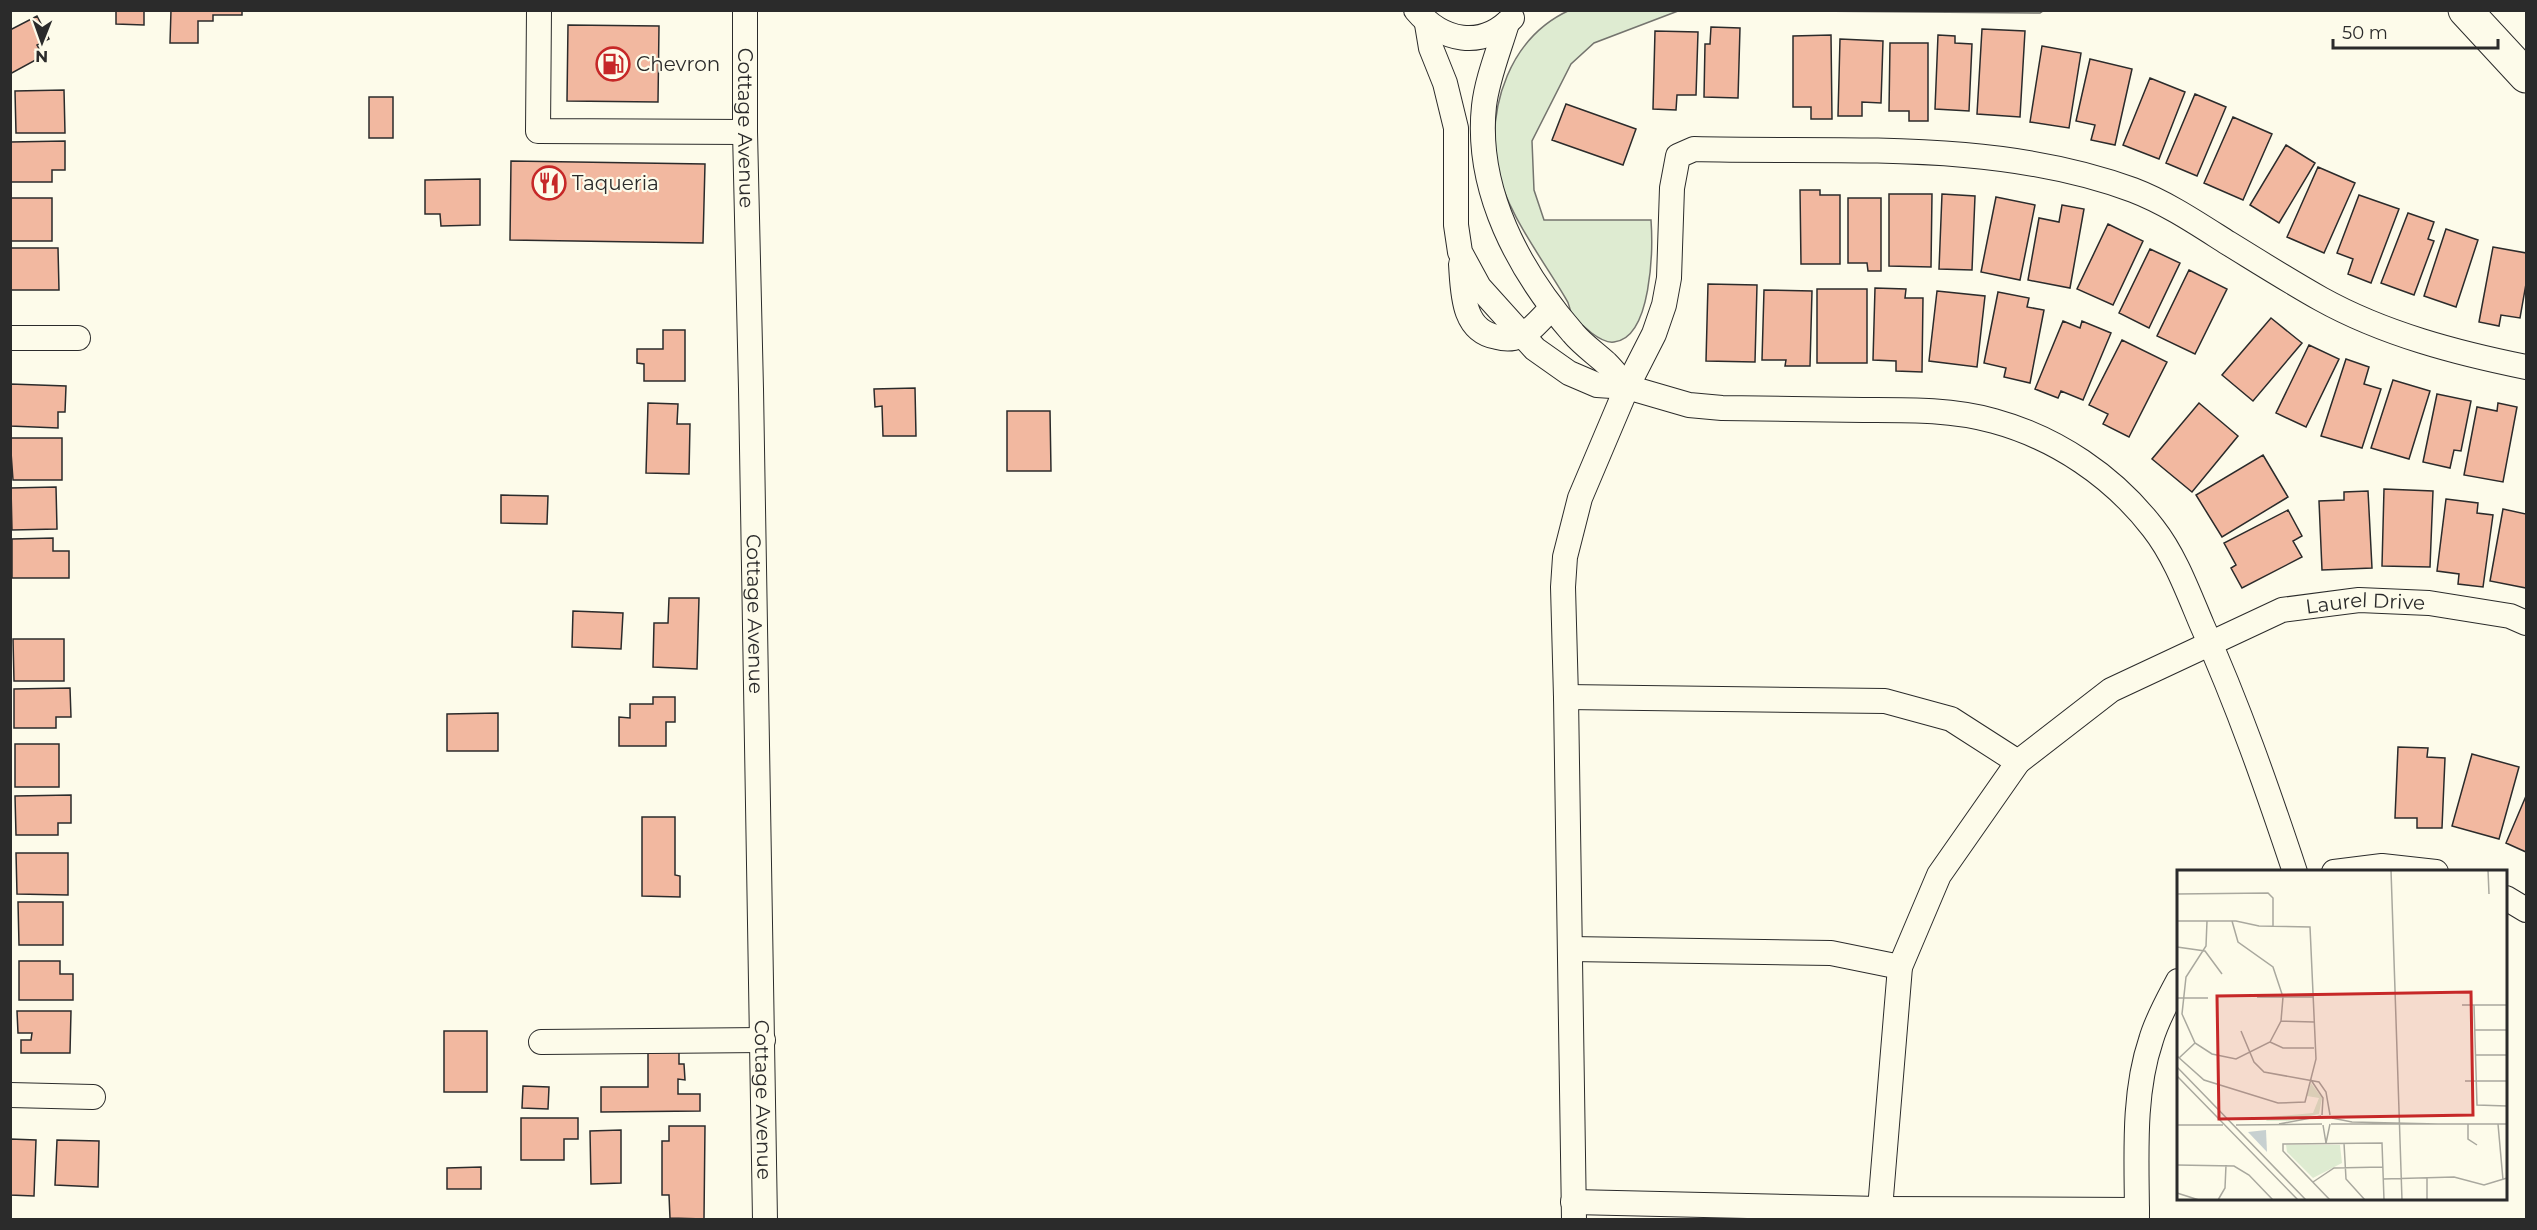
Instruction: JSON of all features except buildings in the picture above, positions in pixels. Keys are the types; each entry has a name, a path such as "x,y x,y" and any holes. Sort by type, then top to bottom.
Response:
{"highway":[{"path":"2465,10 2526,76"}],"street":[{"path":"539,10 538,131 745,132"},
{"name":"Cottage Avenue","path":"745,10 745,132 765,1220"},
{"path":"1421,17 1442,33 1459,38 1476,38 1493,33 1516,15"},
{"path":"1516,15 1484,105 1485,170 1498,210 1535,284 1574,335 1607,364 1627,387"},
{"path":"1421,17 1445,83 1456,128 1456,225 1460,252 1479,287 1522,336 1550,362 1569,374 1597,385 1627,387 1689,405 1722,408 1924,410 1963,414 2028,432 2080,460 2111,483 2133,505 2154,529 2174,560 2210,642 2267,790 2294,870"},
{"path":"2177,983 2150,1040 2141,1088 2137,1147 2137,1215 1573,1211 1563,588 1571,525 1580,498 1627,387 1654,334 1664,305 1672,250 1672,188 1678,156 1694,149 1991,156 2086,175 2135,191 2180,213 2324,301 2385,328 2476,356 2526,367"},
{"path":"1522,336 1552,308"},
{"path":"10,338 78,338"},
{"name":"Laurel Drive","path":"1881,1214 1900,967 1939,875 2018,762 2111,690 2282,610 2359,600 2429,603 2510,616 2526,622"},
{"path":"1566,697 1885,701 1952,719 2018,762"},
{"path":"2350,870 2382,866 2418,870"},
{"path":"2507,899 2526,910"},
{"path":"1570,949 1831,954 1900,967"},
{"path":"541,1042 763,1040"},
{"path":"10,1095 93,1097"}],"green space":[{"path":"1570,10 1678,11 1594,43 1571,64 1532,141 1534,190 1544,220 1651,220 1650,270 1643,309 1636,325 1627,337 1614,342 1597,337 1572,313 1508,201 1497,167 1496,121 1507,76 1518,55 1532,37 1549,22"},
{"path":"1805,11 2043,11 2040,13"}],"place":[{"name":"Chevron","path":"613,64"},
{"name":"Taqueria","path":"549,183"}]}
